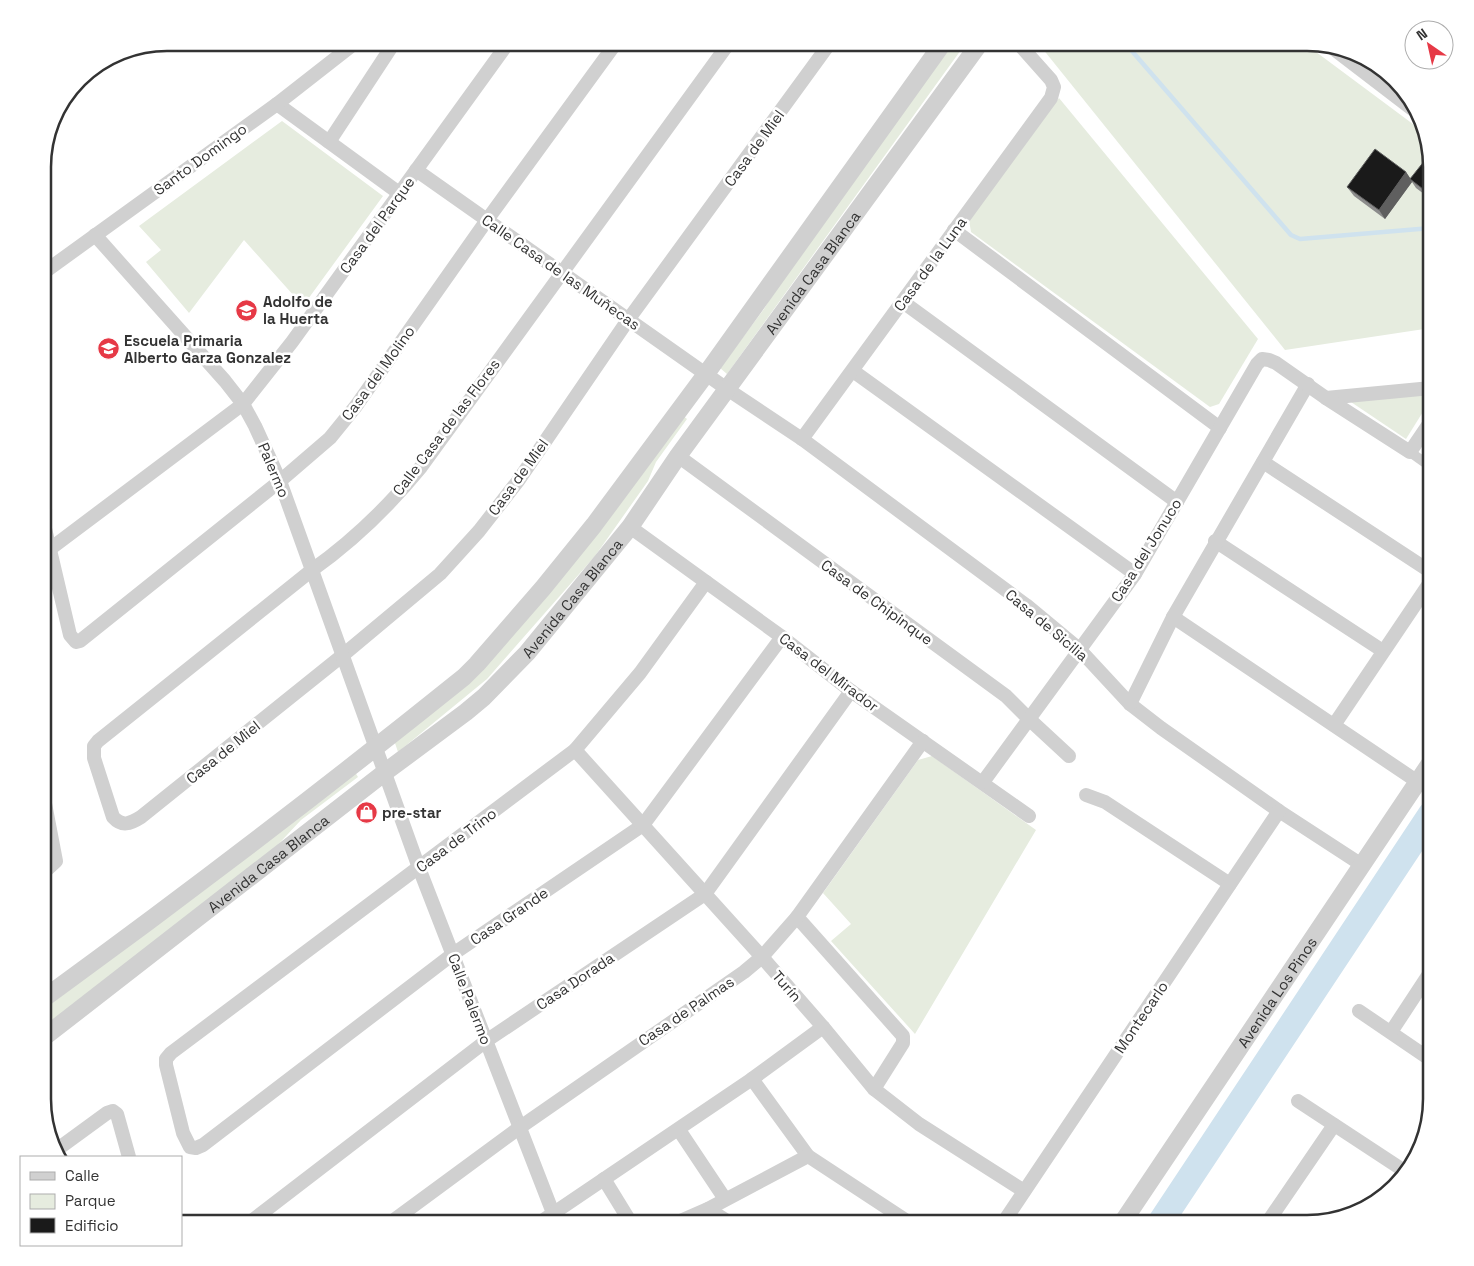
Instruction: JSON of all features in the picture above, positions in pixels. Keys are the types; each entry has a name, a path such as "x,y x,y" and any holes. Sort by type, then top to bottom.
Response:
{"street":[{"name":"Santo Domingo","path":"51,267 277,104 344,51"},
{"path":"329,142 388,51"},
{"name":"Casa del Parque","path":"51,548 243,404 292,342 502,51"},
{"name":"Casa del Molino","path":"51,553 70,635 76,642 84,639 280,481 330,438 356,406 609,51"},
{"name":"Calle Casa de las Flores","path":"118,823 113,817 94,758 94,746 103,736 312,570 338,552 361,531 410,479 722,51"},
{"name":"Casa de Miel","path":"118,823 133,823 141,817 343,655 440,574 479,531 518,481 628,320 823,51"},
{"name":"Avenida Casa Blanca","path":"51,993 245,850 375,749 464,677 477,664 543,588 594,525 706,374 937,51"},
{"name":"Avenida Casa Blanca","path":"51,1032 384,773 466,712 512,670 630,527 678,456 973,51"},
{"name":"Casa de la Luna","path":"802,439 1051,98 1054,87 1026,51"},
{"path":"1352,61 1397,94"},
{"path":"277,104 400,193"},
{"name":"Calle Casa de las Muñecas","path":"416,170 727,390"},
{"path":"954,230 1220,428"},
{"name":"Palermo","path":"95,235 225,381 243,404 280,481 384,773"},
{"path":"903,302 1177,502"},
{"name":"Casa del Jonuco","path":"983,782 1135,574 1252,370 1262,359 1269,360 1308,384"},
{"path":"853,371 1135,574"},
{"path":"1130,704 1173,617 1215,541 1308,384 1326,398 1423,461"},
{"path":"1326,398 1423,389"},
{"name":"Casa de Sicilia","path":"727,390 802,439 1026,605 1079,649 1130,704 1161,728 1279,811 1362,865"},
{"path":"1410,452 1423,434"},
{"name":"Casa de Chipinque","path":"678,456 1006,696 1069,756"},
{"path":"1263,462 1423,566"},
{"name":"Casa del Mirador","path":"630,527 782,637 851,691 1030,816"},
{"path":"1215,541 1383,651"},
{"name":"Casa de Trino","path":"190,1147 183,1133 166,1065 166,1059 171,1053 575,750 640,673 706,582"},
{"path":"1334,725 1423,594"},
{"path":"1173,617 1418,782"},
{"name":"Casa Grande","path":"190,1147 196,1148 203,1145 453,954 643,825 782,637"},
{"name":"Casa Dorada","path":"261,1215 486,1041 705,894 851,691"},
{"name":"Casa de Palmas","path":"402,1215 519,1128 744,972 762,957 797,917 923,740"},
{"name":"Turín","path":"575,750 823,1026 874,1089 919,1124 1024,1191"},
{"name":"Calle Palermo","path":"384,773 554,1215"},
{"name":"Avenida Los Pinos","path":"1128,1215 1423,775"},
{"path":"1086,795 1104,802 1230,884"},
{"name":"Montecarlo","path":"1009,1215 1279,811"},
{"path":"51,835 56,861 51,866"},
{"path":"797,917 903,1036 903,1043 874,1089"},
{"path":"1391,1032 1423,984"},
{"path":"1359,1010 1423,1054"},
{"path":"559,1215 604,1179 752,1079 823,1026"},
{"path":"752,1079 808,1156 896,1215"},
{"path":"1298,1100 1399,1168"},
{"path":"61,1146 107,1112 113,1111 117,1114 129,1156"},
{"path":"1273,1215 1334,1125"},
{"path":"679,1130 726,1200"},
{"path":"695,1215 808,1156"},
{"path":"604,1179 626,1215"},
{"path":"708,1209 717,1215"}],"green space":[{"path":"945,51 960,51 727,374 720,368 764,309 791,263"},
{"path":"1044,51 1315,51 1415,125 1423,160 1423,329 1285,350"},
{"path":"1059,98 1258,339 1219,404 1210,407 971,232 969,220"},
{"path":"282,121 383,196 303,306 244,240 189,313 146,262 161,250 139,226"},
{"path":"1423,393 1423,412 1406,439 1351,402"},
{"path":"682,415 687,419 656,462 648,481 595,556 487,679 398,752 394,740 469,679"},
{"path":"932,756 1036,830 915,1034 831,941 851,924 823,893 918,760"},
{"path":"355,772 358,777 301,820 272,851 51,1022 51,1004"}],"building":[{"path":"1375,149 1406,172 1379,210 1347,187"},
{"path":"1423,163 1423,189 1410,179"}],"waterway":[{"path":"1132,51 1291,235 1300,239 1423,229"},
{"path":"1165,1215 1423,826"}],"place":[{"name":"Adolfo de la Huerta","path":"247,310"},
{"name":"Escuela Primaria Alberto Garza Gonzalez","path":"108,349"},
{"name":"pre-star","path":"366,812"}]}
